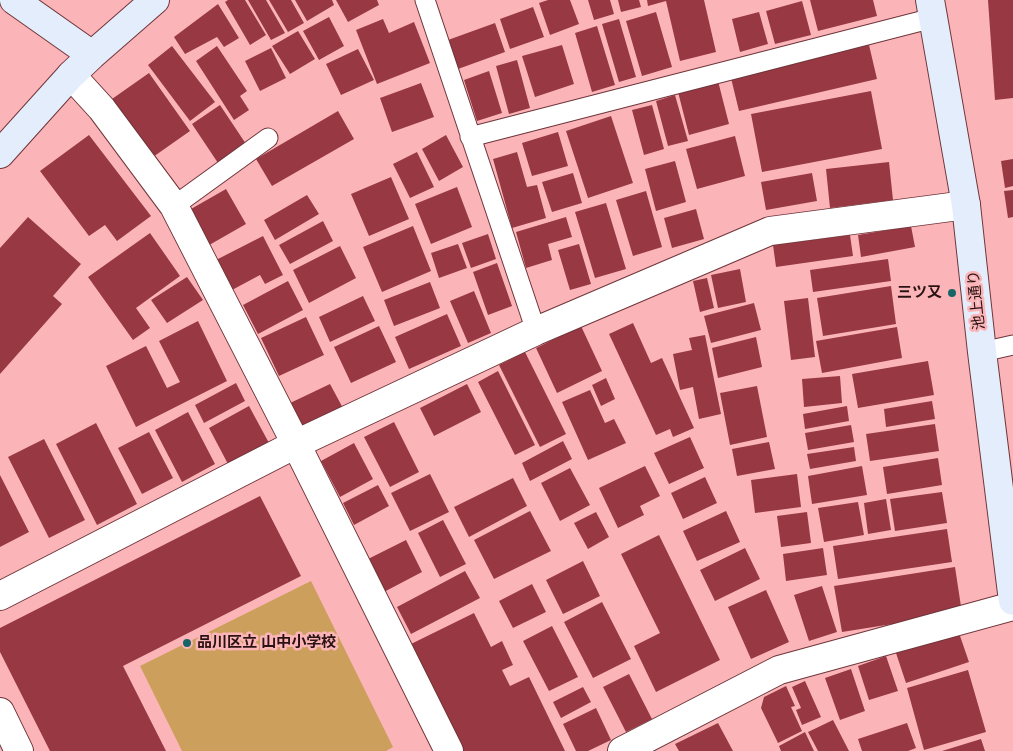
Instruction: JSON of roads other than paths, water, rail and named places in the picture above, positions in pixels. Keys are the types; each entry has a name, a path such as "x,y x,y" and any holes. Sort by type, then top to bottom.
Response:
{"main road":[{"path":"14,0 92,55"},
{"path":"0,154 92,55 155,0"},
{"name":"池上通り","path":"932,9 966,205 1013,601"}],"street":[{"path":"72,75 102,109 174,206 296,444 449,751"},
{"path":"0,596 296,444 536,331 770,231 966,205"},
{"path":"622,751 779,670 1013,606"},
{"path":"0,712 19,751"}],"lane":[{"path":"425,0 536,331"},
{"path":"470,137 932,9"},
{"path":"174,206 268,138"},
{"path":"982,352 1013,345"}],"place":[{"name":"三ツ又","path":"952,293"},
{"name":"品川区立 山中小学校","path":"187,643"}]}
